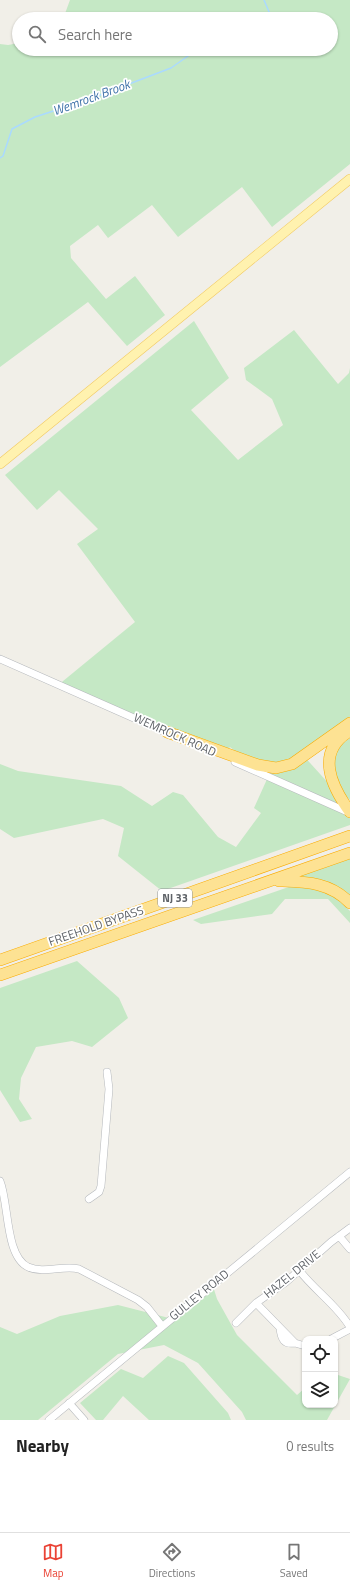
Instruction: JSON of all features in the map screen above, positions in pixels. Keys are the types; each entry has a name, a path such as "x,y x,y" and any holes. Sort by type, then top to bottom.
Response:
{"highway":[{"path":"167,732 258,765 276,768 292,764 350,723"},
{"path":"350,731 334,746 329,766 334,786 350,812"},
{"path":"281,860 350,830"},
{"name":"FREEHOLD BYPASS","path":"0,960 350,836"},
{"name":"FREEHOLD BYPASS","path":"0,975 274,881 350,853"},
{"path":"274,881 309,882 324,886 339,893 350,904"}],"main road":[{"path":"0,464 350,179"}],"street":[{"name":"WEMROCK ROAD","path":"0,659 350,812"},
{"path":"89,1199 99,1192 101,1186 109,1089 107,1072"},
{"name":"GULLEY ROAD","path":"49,1420 350,1172"},
{"path":"0,1181 5,1196 10,1238 20,1261 28,1267 42,1270 70,1267 79,1269 138,1300 147,1307 162,1326"},
{"name":"HAZEL DRIVE","path":"236,1322 256,1303 286,1282 350,1228"},
{"path":"340,1236 350,1249"},
{"path":"300,1270 313,1286 338,1309 350,1328 336,1336"},
{"path":"256,1303 295,1344 302,1345"},
{"path":"69,1403 84,1420"}],"green space":[{"path":"70,0 350,0 350,164 272,227 242,187 178,237 152,205 108,238 98,225 70,246 71,258 106,299 135,276 165,315 127,346 88,302 0,367 0,44 12,44 12,56 338,56 338,12 66,12"},
{"path":"194,321 229,378 191,410 238,460 283,425 272,399 246,380 244,368 294,330 338,384 349,373 350,368 350,717 301,753 350,807 350,825 162,891 118,856 124,828 103,819 14,838 0,829 0,764 18,771 121,786 152,806 173,792 183,795 218,837 236,847 261,813 254,808 268,777 230,747 222,756 57,686 135,622 77,544 98,529 59,490 37,510 5,475"},
{"path":"350,738 350,800 344,795 332,766 338,747"},
{"path":"350,857 350,899 325,882 295,877"},
{"path":"309,880 330,892 350,911 350,923 328,899 285,899 272,914 201,924 193,920"},
{"path":"77,961 119,998 128,1018 92,1047 72,1041 36,1047 21,1078 19,1099 32,1119 20,1122 0,1090 0,988"},
{"path":"212,1283 217,1299 237,1335 297,1395 302,1391 302,1408 334,1408 327,1420 246,1420 242,1412 198,1363 164,1345 118,1354 38,1420 0,1420 0,1327 17,1334 60,1316 118,1305 169,1318"},
{"path":"168,1356 184,1363 228,1413 231,1420 149,1420 123,1396 103,1420 96,1420 80,1403 121,1369 143,1378"},
{"path":"338,1375 350,1379 338,1400"}],"waterway":[{"name":"Wemrock Brook","path":"264,0 269,12"},
{"name":"Wemrock Brook","path":"0,158 3,156 12,129 35,117 87,100 171,68 188,56"}]}
